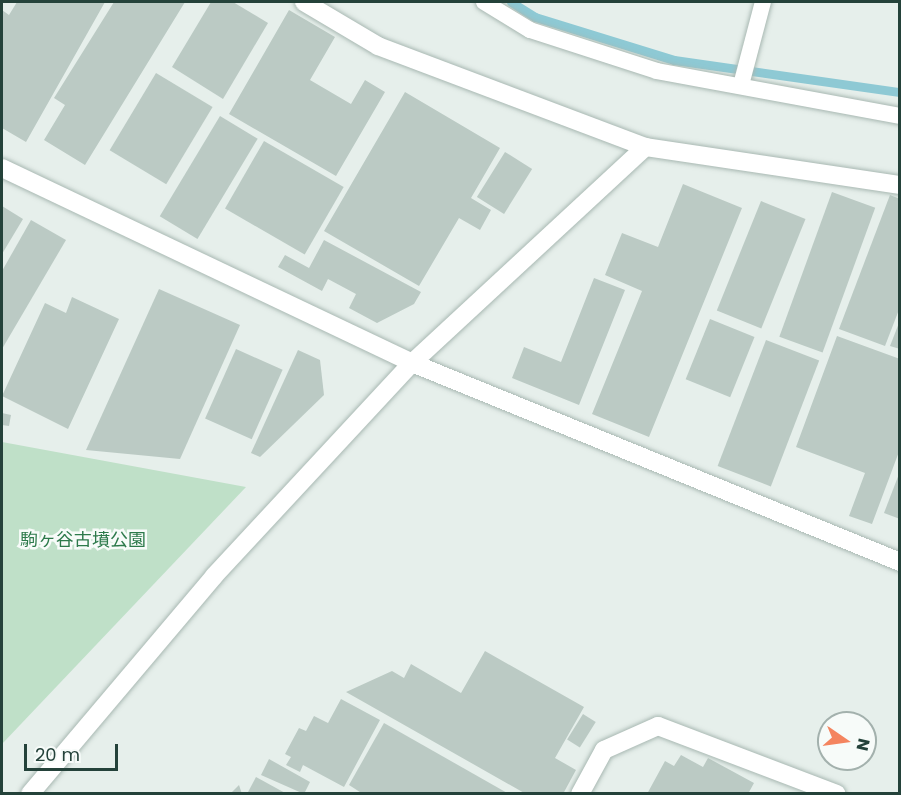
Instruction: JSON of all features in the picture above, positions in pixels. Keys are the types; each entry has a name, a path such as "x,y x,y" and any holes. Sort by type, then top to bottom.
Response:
{"street":[{"path":"304,2 378,45 645,147 900,185"},
{"path":"30,794 214,576 412,363 645,147"},
{"path":"2,168 412,363 900,562"},
{"path":"580,794 604,750 658,726 837,794"}],"lane":[{"path":"484,2 551,37 657,71 900,116"},
{"path":"741,85 763,2"}],"green space":[{"name":"駒ヶ谷古墳公園","path":"2,442 246,487 2,744"}],"building":[{"path":"17,2 105,2 26,142 2,128 2,10 9,15"},
{"path":"114,2 185,2 85,165 44,140 65,105 54,98"},
{"path":"211,2 233,2 268,23 223,99 172,67"},
{"path":"289,10 335,37 310,80 351,104 365,80 385,92 336,176 229,114"},
{"path":"156,73 213,107 166,184 110,150"},
{"path":"405,92 500,148 471,198 491,210 480,230 459,218 419,286 324,231"},
{"path":"220,116 258,139 197,239 160,216"},
{"path":"264,141 344,187 305,255 225,209"},
{"path":"505,152 532,169 504,214 477,197"},
{"path":"683,184 742,208 649,437 592,414 642,291 605,275 622,233 658,247"},
{"path":"832,192 875,208 823,352 779,337"},
{"path":"890,195 900,199 900,307 885,346 839,329"},
{"path":"761,201 806,219 761,328 717,310"},
{"path":"2,206 23,219 2,254"},
{"path":"31,220 66,240 2,349 2,271"},
{"path":"324,240 421,292 414,304 377,323 349,308 356,294 328,279 322,291 278,267 285,255 309,268"},
{"path":"594,278 625,290 579,405 512,378 524,347 561,362"},
{"path":"159,289 240,325 180,459 86,450"},
{"path":"72,297 119,319 68,429 2,396 45,303 66,313"},
{"path":"710,319 755,337 730,397 686,379"},
{"path":"900,323 900,349 890,346"},
{"path":"837,336 900,359 900,449 872,524 849,516 865,473 796,447"},
{"path":"766,340 819,360 771,486 718,466"},
{"path":"236,349 283,370 252,439 205,418"},
{"path":"298,350 320,360 324,395 260,457 251,453"},
{"path":"2,413 11,415 9,426 2,425"},
{"path":"900,474 900,519 884,513"},
{"path":"485,651 584,707 555,758 576,770 563,794 526,794 346,692 392,671 404,678 411,664 461,693"},
{"path":"341,699 380,720 344,787 303,765 300,772 286,765 291,757 285,754 299,728 306,731 314,716 328,723"},
{"path":"583,714 596,722 580,747 567,739"},
{"path":"384,723 509,794 363,794 349,785"},
{"path":"681,755 703,767 708,758 754,783 748,794 647,794 665,761 674,766"},
{"path":"269,759 310,782 304,794 261,775"},
{"path":"256,777 287,794 247,794"},
{"path":"239,785 242,794 230,794"}],"waterway":[{"path":"511,2 535,17 674,60 900,92"}]}
